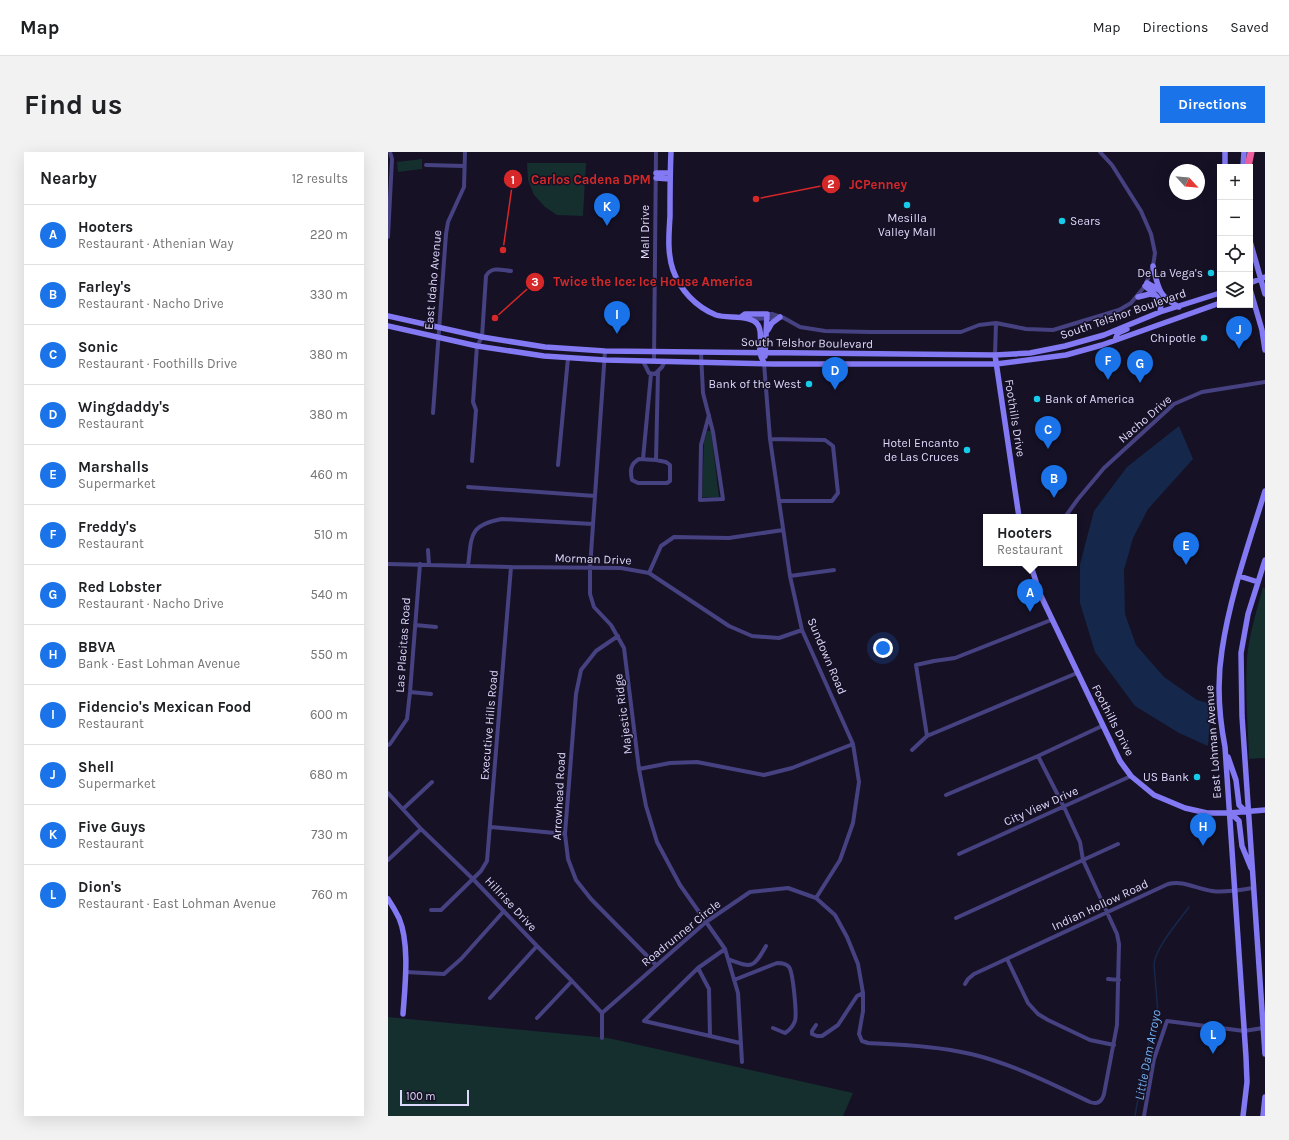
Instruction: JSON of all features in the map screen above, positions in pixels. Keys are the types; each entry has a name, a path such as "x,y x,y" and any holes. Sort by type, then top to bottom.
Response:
{"highway":[{"path":"1249,164 1251,152"}],"main road":[{"path":"671,152 669,246 673,270 683,289 696,303 707,311 728,318 741,317 750,319 764,332 780,317"},
{"path":"1225,152 1225,164"},
{"path":"1243,164 1244,152"},
{"path":"656,176 670,176"},
{"path":"1253,250 1263,278 1264,290 1253,292"},
{"path":"1153,266 1162,305 1160,312"},
{"path":"1253,282 1263,278"},
{"path":"1146,285 1166,300 1179,307"},
{"path":"1138,297 1158,293"},
{"name":"South Telshor Boulevard","path":"388,316 482,337 545,347 605,351 995,355 1030,353 1065,346 1104,335 1160,312 1217,294"},
{"path":"1253,302 1265,350"},
{"name":"South Telshor Boulevard","path":"388,326 477,346 568,358 764,363 996,364 1066,355 1115,340 1217,304"},
{"path":"741,317 745,314 764,316"},
{"path":"1257,315 1265,326"},
{"name":"Sundown Road","path":"764,316 764,363"},
{"path":"1115,340 1118,333 1146,321 1151,316"},
{"name":"Foothills Drive","path":"995,355 1020,514"},
{"name":"East Lohman Avenue","path":"1243,1116 1246,1082 1244,1031 1225,747 1220,703 1220,680 1222,650 1234,592 1264,501 1265,491"},
{"path":"1265,560 1248,614 1241,653 1242,716 1265,1054"},
{"name":"Foothills Drive","path":"1031,566 1040,594 1051,620 1102,726 1120,761 1131,776 1154,795 1185,808 1207,813 1265,810"},
{"path":"1239,576 1258,582"},
{"path":"1225,747 1236,780 1239,805 1243,810 1248,812"},
{"path":"1229,813 1239,820 1242,846 1253,874"},
{"path":"388,899 399,918 404,935 406,972 403,1014"},
{"path":"1263,1116 1265,1097"}],"street":[{"path":"388,237 392,159 390,152"},
{"name":"East Idaho Avenue","path":"433,413 446,234 448,222 464,187 465,152"},
{"name":"Mall Drive","path":"654,360 656,152"},
{"path":"750,319 764,316 780,317 800,327 836,332 962,332 979,325 996,323 1026,329 1053,330 1110,314 1132,303 1138,297 1146,285 1153,266 1155,252 1151,234 1141,211 1112,165 1100,152"},
{"path":"426,165 464,166"},
{"path":"472,461 476,410 473,402 477,346 482,337 486,276 488,272 492,270 511,271"},
{"name":"Foothills Drive","path":"995,355 996,323"},
{"name":"Majestic Ridge","path":"605,351 590,568 590,594 594,607 611,625 624,648 639,769 646,806 657,842 680,884 725,949 738,993 742,1062"},
{"path":"701,353 703,393 713,432 723,500 700,500 701,445 708,416"},
{"path":"558,466 568,358"},
{"path":"643,360 646,368 651,374 643,460"},
{"path":"656,460 658,372 664,361"},
{"name":"Sundown Road","path":"764,363 770,439 790,576 802,630 853,744 858,782 853,823 840,860 816,898"},
{"path":"651,374 658,372"},
{"name":"Nacho Drive","path":"1067,514 1104,468 1174,404 1202,392 1265,382"},
{"path":"770,439 825,440 833,446 838,493 832,501 779,501"},
{"path":"639,459 656,460 666,462 670,465 670,481 667,483 638,483 632,480 630,470 634,462 639,459"},
{"path":"468,487 595,496"},
{"path":"468,566 474,530 492,521 502,519 593,524"},
{"path":"649,573 661,546 674,537 729,538 783,530"},
{"path":"428,550 429,565"},
{"name":"Morman Drive","path":"388,564 621,568 649,573 729,626 752,636 779,638 802,630"},
{"name":"Las Placitas Road","path":"388,745 407,719 420,564"},
{"name":"Executive Hills Road","path":"432,910 441,910 481,871 487,861 511,567"},
{"path":"790,576 834,570"},
{"path":"927,736 916,665 955,658 1051,620"},
{"path":"415,625 436,627"},
{"name":"Arrowhead Road","path":"618,636 596,651 581,670 576,694 565,834 568,859 576,880 591,899 656,965"},
{"path":"912,750 927,736 1077,673"},
{"path":"410,692 431,694"},
{"path":"946,795 1038,756 1102,726"},
{"path":"639,769 670,763 697,762 764,775 792,768 853,744"},
{"path":"1007,959 1027,1000 1038,1014 1090,1040 1114,1045 1117,1025 1120,951 1119,941 1083,860 1080,842 1038,756"},
{"name":"City View Drive","path":"959,854 1131,776"},
{"path":"403,809 432,782"},
{"name":"Hillrise Drive","path":"388,793 421,829 473,879 572,980 602,1013"},
{"path":"490,827 565,834"},
{"path":"388,860 421,829"},
{"path":"956,918 1118,844"},
{"name":"Indian Hollow Road","path":"965,984 972,975 1170,883 1186,883 1213,891 1234,891 1253,888"},
{"name":"Roadrunner Circle","path":"602,1013 706,922 750,892 788,888 816,898 835,915 847,937 858,964 863,993 863,1011 859,1032 860,1040 868,1043 944,1049 983,1057 1022,1070 1094,1104 1101,1101 1104,1096 1114,1045"},
{"path":"406,972 444,974 462,959 504,911"},
{"path":"490,998 537,946"},
{"path":"728,959 745,966 750,966 758,961 766,946"},
{"path":"725,949 698,968 644,1021 740,1043"},
{"path":"734,980 777,963 784,964 789,967 794,990 796,1018 791,1028 785,1032 773,1028"},
{"path":"698,968 709,989 710,1036"},
{"path":"1108,979 1119,980"},
{"path":"537,1018 572,980"},
{"path":"816,1025 812,1031 812,1034 822,1036 840,1022 856,998 863,993"},
{"path":"602,1013 602,1038"},
{"path":"1144,1116 1154,1059 1166,1021 1244,1031 1263,1028"}],"green space":[{"path":"422,159 422,169 398,172 397,162"},
{"path":"527,163 586,163 583,216 557,215 545,207 534,195 528,180"},
{"path":"707,431 711,431 719,497 702,497 704,442"},
{"path":"1263,587 1265,589 1265,758 1249,759 1246,696 1247,658 1251,631"},
{"path":"388,1017 608,1038 853,1093 843,1116 388,1116"}],"water":[{"path":"1179,426 1193,459 1148,509 1133,538 1124,570 1125,614 1136,645 1164,677 1197,700 1211,704 1208,746 1179,733 1135,706 1095,652 1080,603 1080,564 1094,511 1127,467"}],"waterway":[{"name":"Little Dam Arroyo","path":"1135,1116 1146,1053 1158,1013 1154,965 1155,958 1168,935 1189,907"}],"place":[{"name":"JCPenney","path":"756,199"},
{"name":"Mesilla Valley Mall","path":"907,205"},
{"name":"Sears","path":"1062,221"},
{"name":"Five Guys","path":"607,226"},
{"name":"Carlos Cadena DPM","path":"503,250"},
{"name":"De La Vega's","path":"1211,273"},
{"name":"Twice the Ice: Ice House America","path":"495,318"},
{"name":"Fidencio's Mexican Food","path":"617,334"},
{"name":"Chipotle","path":"1204,338"},
{"name":"Shell","path":"1239,349"},
{"name":"Freddy's","path":"1108,380"},
{"name":"Red Lobster","path":"1140,383"},
{"name":"Bank of the West","path":"809,384"},
{"name":"Wingdaddy's","path":"835,390"},
{"name":"Bank of America","path":"1037,399"},
{"name":"Sonic","path":"1048,449"},
{"name":"Hotel Encanto de Las Cruces","path":"967,450"},
{"name":"Farley's","path":"1054,498"},
{"name":"Marshalls","path":"1186,565"},
{"name":"Hooters","path":"1030,612"},
{"name":"US Bank","path":"1197,777"},
{"name":"BBVA","path":"1203,846"},
{"name":"Dion's","path":"1213,1054"}]}
